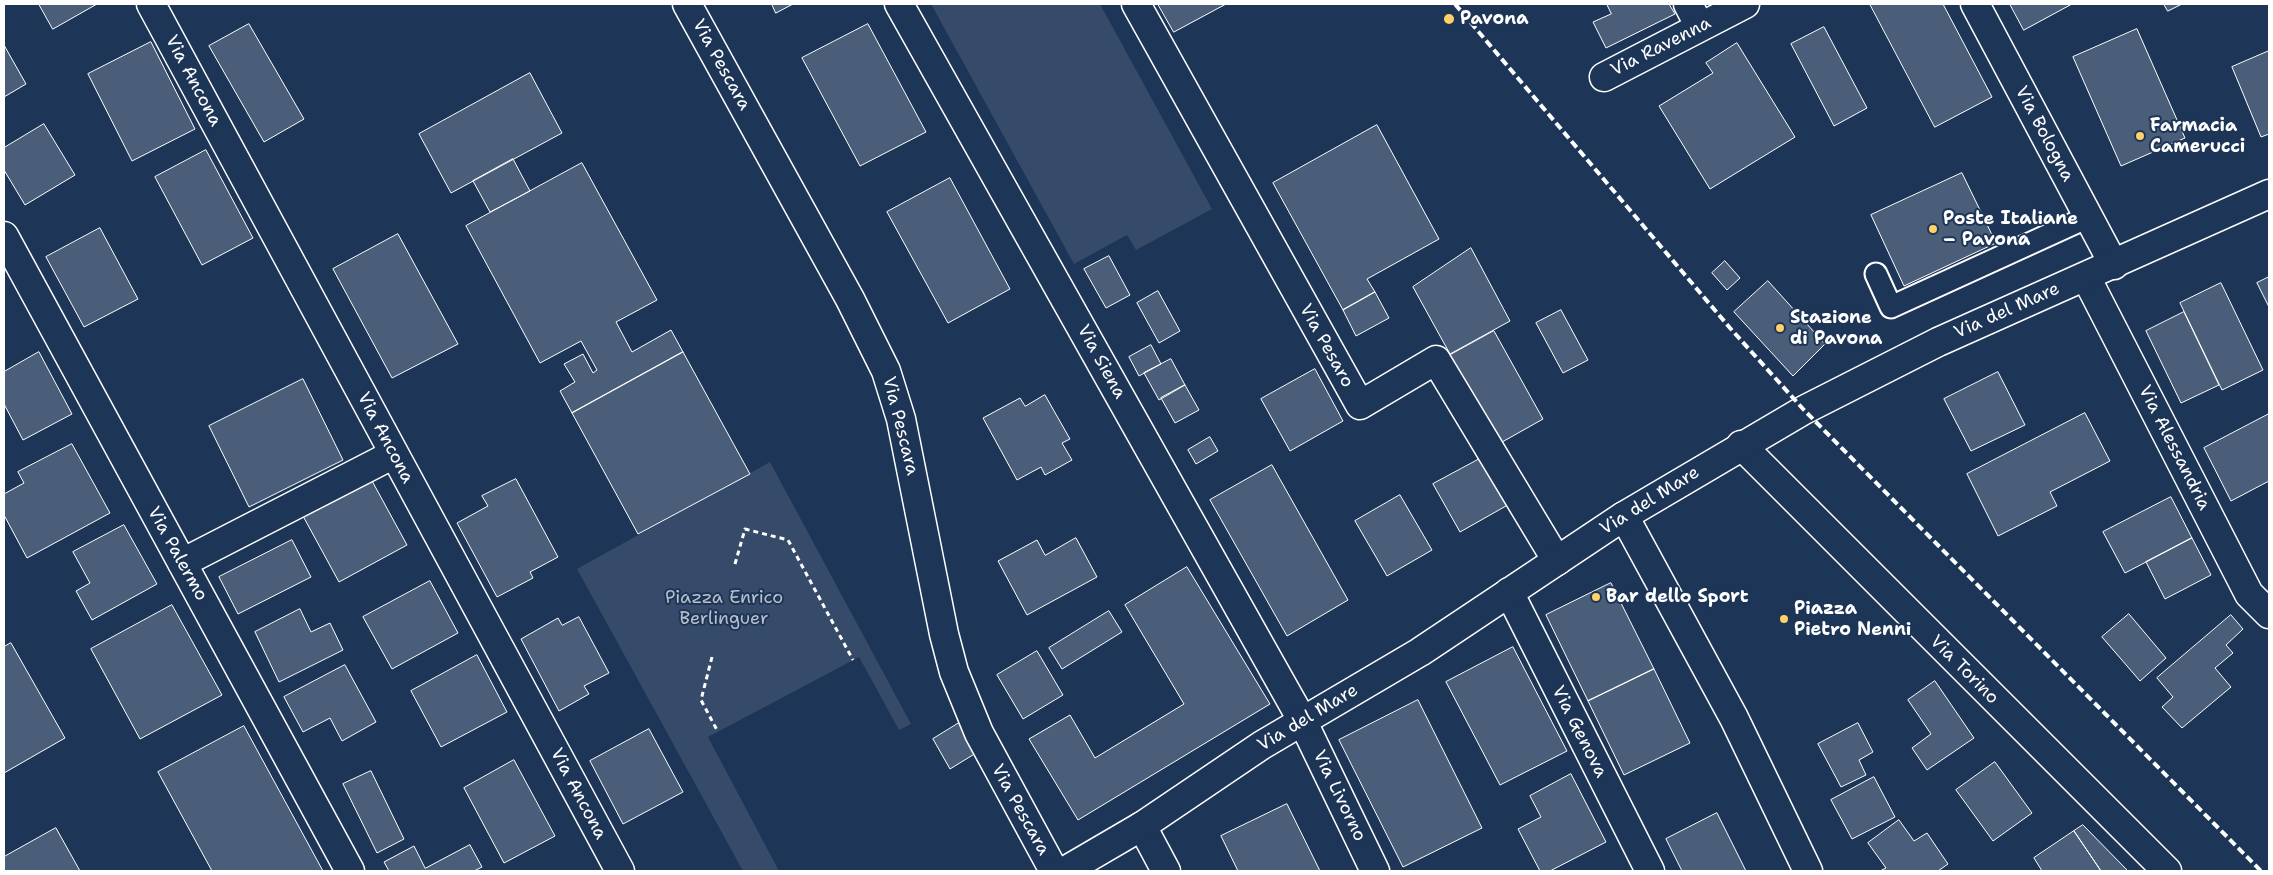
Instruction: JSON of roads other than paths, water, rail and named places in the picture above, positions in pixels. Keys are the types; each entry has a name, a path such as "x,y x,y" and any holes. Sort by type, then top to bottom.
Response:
{"street":[{"name":"Via Ancona","path":"151,4 620,871"},
{"name":"Via Pescara","path":"687,4 850,299 886,371 901,419 944,634 954,672 979,733 1054,871"},
{"name":"Via Siena","path":"900,4 1302,720"},
{"name":"Via Pesaro","path":"1136,4 1360,405 1436,360 1557,561"},
{"name":"Via Ravenna","path":"1604,77 1694,15 1746,4"},
{"name":"Via Bologna","path":"1975,4 2114,265"},
{"name":"Via del Mare","path":"1065,871 1142,826 1302,720 1420,652 1624,516 1741,445 1893,363 2269,194"},
{"name":"Via Palermo","path":"4,236 350,871"},
{"name":"Via Alessandria","path":"2086,277 2249,594 2269,614"},
{"name":"Via Torino","path":"1741,445 2167,871"},
{"path":"182,563 394,454"},
{"path":"1624,516 1734,718 1808,871"},
{"name":"Via Genova","path":"1509,592 1650,871"},
{"name":"Via Livorno","path":"1302,720 1375,871"},
{"path":"1142,826 1166,871"}],"lane":[{"path":"1876,274 1891,307 2088,217"}],"railway":[{"path":"1455,4 1730,328 1804,410 2261,871"}],"place":[{"name":"Pavona","path":"1449,19"},
{"name":"Farmacia Camerucci","path":"2140,136"},
{"name":"Poste Italiane – Pavona","path":"1933,229"},
{"name":"Stazione di Pavona","path":"1780,328"},
{"name":"Bar dello Sport","path":"1596,597"},
{"name":"Piazza Pietro Nenni","path":"1784,619"}],"park label":[{"name":"Piazza Enrico Berlinguer","path":"724,608"}]}
